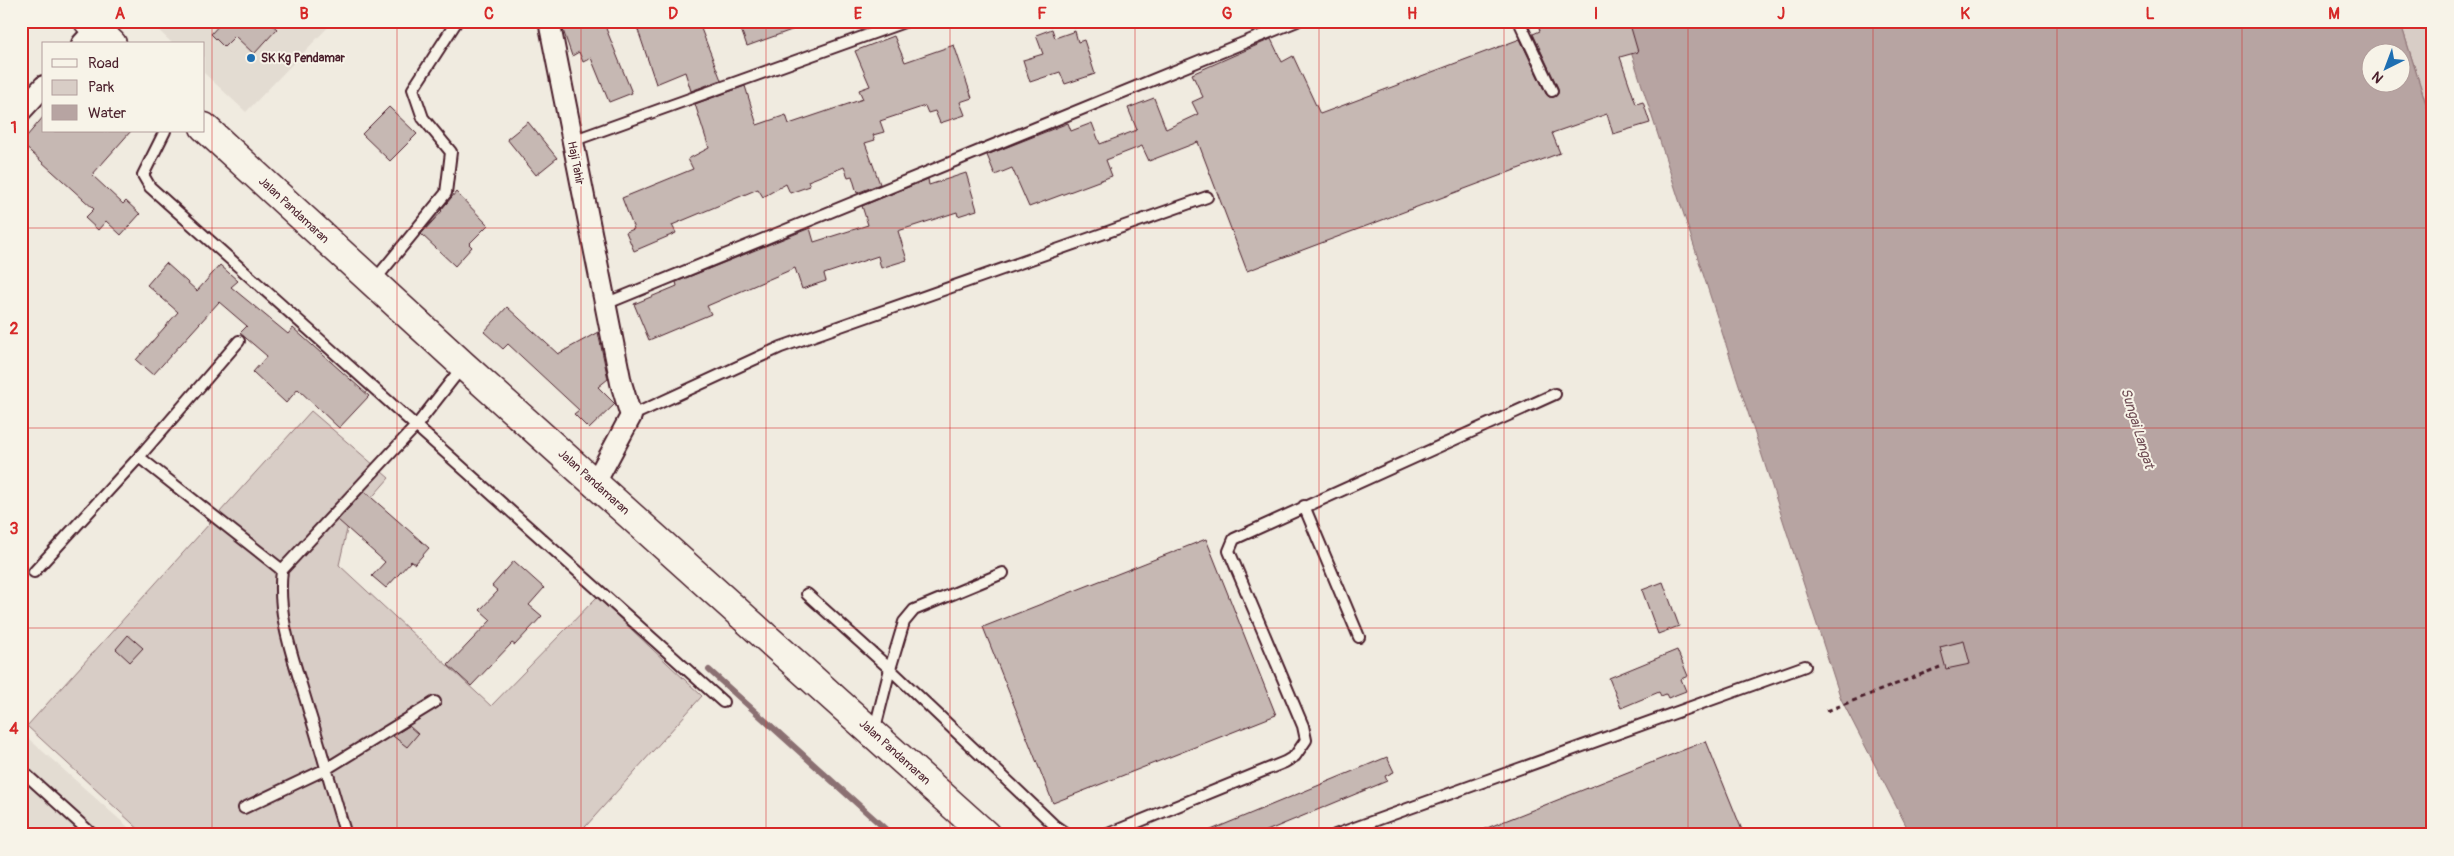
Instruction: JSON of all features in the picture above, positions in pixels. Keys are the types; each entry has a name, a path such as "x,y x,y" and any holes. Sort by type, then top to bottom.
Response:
{"main road":[{"name":"Jalan Pandamaran","path":"205,128 463,365 874,732 986,835"}],"street":[{"name":"Haji Tahir","path":"549,21 621,383 631,416"},
{"path":"21,111 42,88"},
{"path":"595,483 631,416"}],"lane":[{"path":"373,282 446,193 451,152 423,118 413,89 457,21"},
{"path":"572,141 907,21"},
{"path":"605,304 1297,21"},
{"path":"1519,21 1552,91"},
{"path":"164,132 143,175 150,187 723,702"},
{"path":"631,416 781,347 1207,197"},
{"path":"34,572 139,457 240,341"},
{"path":"346,835 289,646 281,610 280,589 282,570 416,426 463,365"},
{"path":"1106,835 1285,762 1303,748 1306,740 1303,726 1229,551 1234,539 1555,394"},
{"path":"139,457 282,570"},
{"path":"1304,506 1359,637"},
{"path":"874,732 904,622 914,610 1003,573"},
{"path":"806,594 890,669 1055,826 1068,835"},
{"path":"1336,835 1805,666"},
{"path":"244,808 326,769 435,702"},
{"path":"21,770 93,835"}],"path":[{"path":"1827,711 1940,667"}],"shaded area":[{"name":"SK Kg Pendamar","path":"149,21 334,21 246,112 205,74 205,42 171,42"},
{"path":"21,732 137,835 21,835"}],"green space":[{"path":"2400,21 2433,21 2433,126 2412,59 2412,42 2407,42"},
{"path":"311,411 389,478 348,525 339,565 491,706 597,597 702,696 578,835 145,835 27,726"}],"water":[{"name":"Sungai Langat","path":"1621,21 2400,21 2407,42 2362,42 2362,92 2412,92 2412,59 2433,126 2433,835 1911,835 1841,699"}],"building":[{"path":"219,21 268,21 277,29 254,54 235,36 224,47 211,34 221,23"},
{"path":"585,21 603,21 632,93 609,102 591,58 583,62 579,52 572,56 563,30"},
{"path":"635,21 698,21 721,80 691,91 685,72 656,84"},
{"path":"738,21 811,21 811,23 747,46"},
{"path":"1537,21 1564,21 1566,26 1583,21 1629,21 1638,52 1620,57 1636,104 1643,102 1650,123 1613,134 1607,114 1552,133 1560,153 1247,271 1198,142 1149,161 1142,146 1106,160 1112,176 1029,207 1012,168 995,175 987,155 1068,123 1071,131 1092,123 1100,144 1137,130 1128,108 1154,98 1166,129 1198,114 1192,102 1203,97 1192,74 1271,39 1282,62 1293,56 1320,114 1520,39 1546,94 1549,97 1554,97 1558,94 1558,88 1533,34 1540,31"},
{"path":"1052,29 1055,38 1075,31 1078,42 1084,40 1095,74 1065,84 1060,72 1030,82 1023,60 1043,54 1036,35"},
{"path":"894,36 905,62 954,45 972,98 960,102 965,115 940,123 935,111 928,113 925,106 880,121 884,132 873,135 875,140 865,143 880,184 857,193 852,176 848,177 844,167 808,181 810,186 790,193 786,184 763,197 758,189 672,225 676,233 634,251 626,232 634,229 622,198 693,169 688,159 709,148 695,104 745,86 757,125 786,115 789,124 863,99 859,90 870,86 855,51"},
{"path":"389,107 417,134 390,161 362,134"},
{"path":"42,118 42,132 130,132 92,175 123,204 126,201 140,214 121,235 106,221 98,230 85,218 94,209 21,143"},
{"path":"528,122 557,158 536,175 507,139"},
{"path":"966,173 977,210 958,216 957,212 898,231 907,260 881,268 878,256 824,274 826,281 802,289 795,268 707,306 711,314 649,340 634,304 677,286 676,282 810,228 814,242 868,225 862,206 928,179 929,185"},
{"path":"456,192 488,225 469,244 472,247 455,266 421,234"},
{"path":"166,263 197,291 220,265 238,281 231,287 288,334 293,328 369,396 339,428 298,389 286,403 253,372 267,356 240,333 247,326 219,302 153,375 136,360 178,312 147,285"},
{"path":"507,307 558,354 598,332 608,379 598,387 615,404 589,429 574,414 579,410 508,344 503,349 484,332"},
{"path":"364,491 429,548 415,564 411,561 386,588 372,576 385,562 338,520"},
{"path":"1206,539 1276,715 1053,803 983,627"},
{"path":"514,561 544,588 529,605 542,616 515,645 512,643 471,686 448,665 491,620 480,610 498,591 492,586"},
{"path":"1663,582 1679,626 1658,634 1642,590"},
{"path":"128,635 143,648 130,662 116,649"},
{"path":"1964,641 1970,664 1946,669 1940,647"},
{"path":"1677,650 1688,676 1681,679 1686,691 1668,698 1666,694 1661,696 1659,692 1621,708 1609,678"},
{"path":"409,726 418,734 407,747 393,736"},
{"path":"1706,741 1744,835 1472,835 1472,834"},
{"path":"1387,757 1394,772 1385,776 1387,781 1257,835 1199,835"}],"waterway":[{"path":"709,670 892,835"}],"place":[{"name":"SK Kg Pendamar","path":"251,58"}]}
